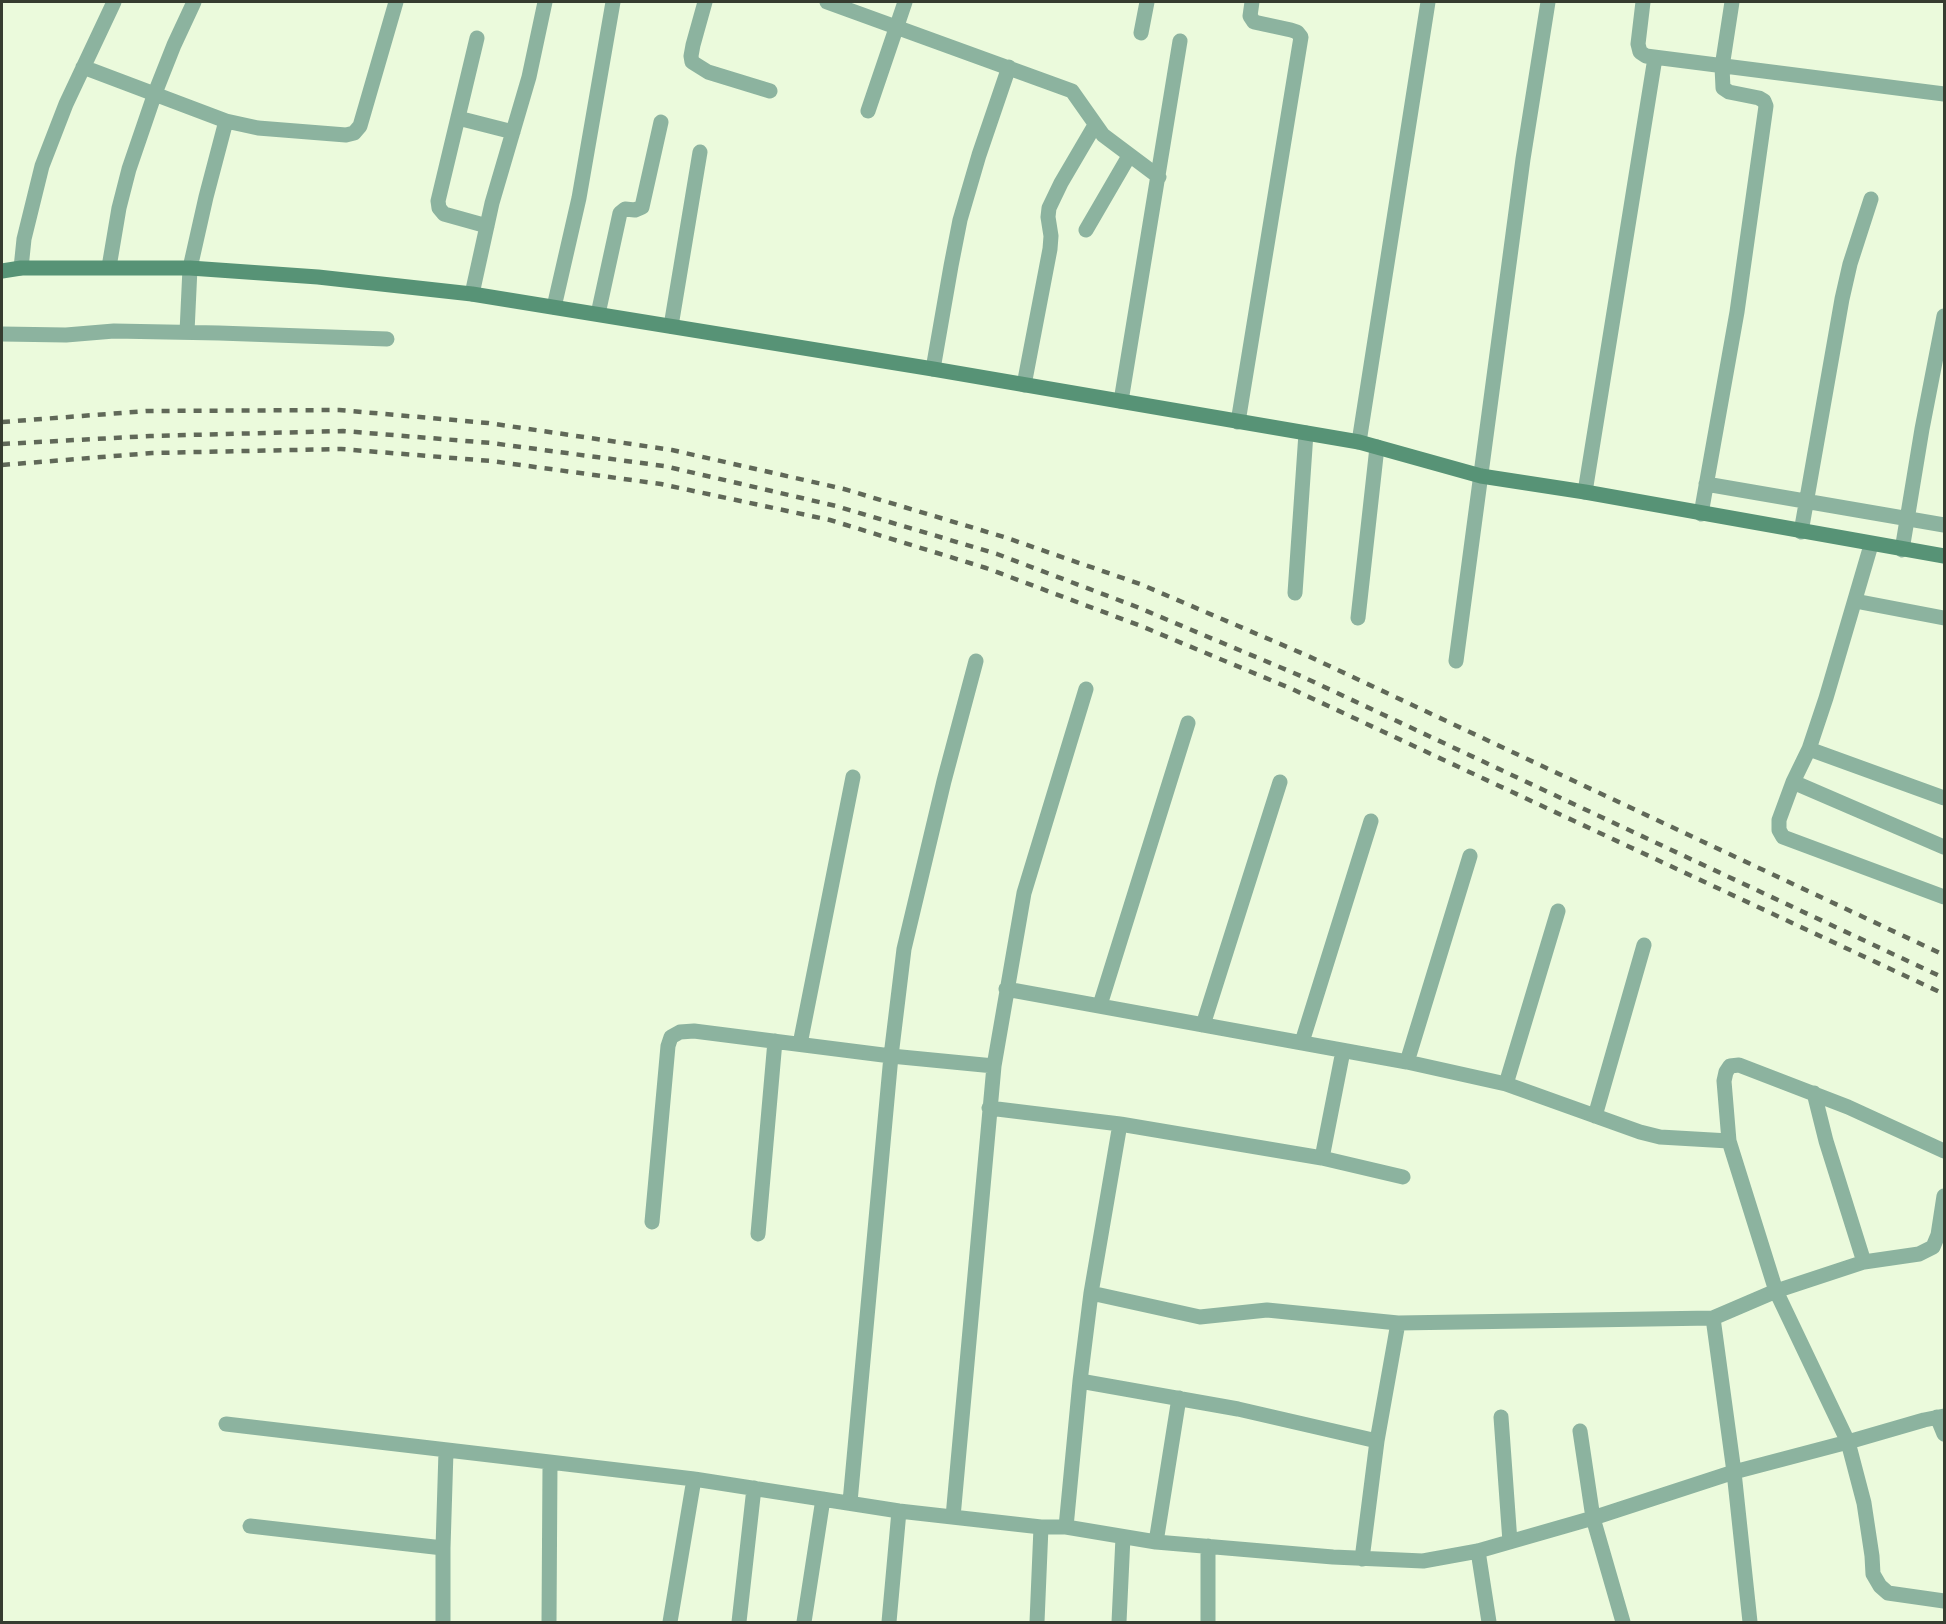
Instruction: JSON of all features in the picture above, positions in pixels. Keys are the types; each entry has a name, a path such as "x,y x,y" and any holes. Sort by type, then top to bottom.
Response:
{"street":[{"path":"21,268 24,239 42,166 66,104 114,2"},
{"path":"109,267 119,207 129,169 155,93 194,2"},
{"path":"83,67 226,121 258,128 346,135 354,133 360,126 396,2"},
{"path":"472,294 487,226 529,77 545,2"},
{"path":"554,307 579,198 613,2"},
{"path":"705,2 693,45 692,62 708,72 770,91"},
{"path":"827,2 1072,91 1103,135 1159,177"},
{"path":"868,111 905,2"},
{"path":"1141,33 1147,2"},
{"path":"1238,422 1301,37 1292,30 1254,22 1250,16 1252,2"},
{"path":"1359,442 1428,2"},
{"path":"1456,661 1523,159 1548,2"},
{"path":"1643,2 1638,44 1640,52 1655,58 1944,94"},
{"path":"1701,514 1737,312 1766,106 1759,98 1729,92 1723,88 1722,67 1732,2"},
{"path":"477,39 438,201 439,208 444,214 487,226"},
{"path":"1121,401 1180,41"},
{"path":"1585,492 1655,58"},
{"path":"933,369 960,220 1009,67"},
{"path":"458,118 513,132"},
{"path":"187,332 190,268 226,121"},
{"path":"598,314 620,213 625,209 635,210 642,207 661,122"},
{"path":"1024,384 1050,249 1049,208 1095,124"},
{"path":"671,326 700,152"},
{"path":"1086,230 1130,156"},
{"path":"1801,532 1842,298 1870,199"},
{"path":"2,271 21,268 190,268 318,277 472,294 1024,384 1359,442 1481,476 1585,492 1944,556"},
{"path":"1902,550 1944,316"},
{"path":"2,334 187,332 387,339"},
{"path":"1295,593 1306,433"},
{"path":"1359,618 1377,447"},
{"path":"1707,484 1944,525"},
{"path":"1871,544 1809,749 1779,819 1779,830 1783,837 1944,897"},
{"path":"1855,601 1944,618"},
{"path":"850,1502 891,1056 904,949 944,781 976,661"},
{"path":"953,1517 989,1108 1006,989 1024,892 1086,689"},
{"path":"1100,1005 1188,723"},
{"path":"1809,749 1944,798"},
{"path":"800,1044 853,777"},
{"path":"1203,1025 1280,782"},
{"path":"1793,782 1944,847"},
{"path":"1302,1042 1371,821"},
{"path":"1407,1062 1470,856"},
{"path":"1506,1084 1558,911"},
{"path":"1594,1116 1644,945"},
{"path":"1006,989 1407,1062 1506,1084 1660,1137 1729,1141"},
{"path":"652,1222 668,1046 671,1037 680,1032 694,1031 891,1056 994,1066"},
{"path":"758,1234 775,1041"},
{"path":"1322,1158 1343,1051"},
{"path":"1944,1151 1814,1093 1738,1065 1730,1066 1726,1072 1724,1081 1729,1141 1776,1291 1848,1442 1864,1503 1873,1574 1880,1586 1888,1593 1944,1601"},
{"path":"1814,1093 1864,1262"},
{"path":"989,1108 1120,1124 1322,1158 1402,1177"},
{"path":"1065,1527 1091,1293 1120,1124"},
{"path":"1091,1293 1200,1317 1267,1310 1398,1323 1713,1318 1776,1291 1864,1262 1919,1254 1933,1248 1938,1236 1944,1196"},
{"path":"1713,1318 1734,1472 1750,1623"},
{"path":"1362,1559 1377,1441 1398,1323"},
{"path":"1080,1381 1238,1409 1377,1441"},
{"path":"1156,1542 1179,1398"},
{"path":"1500,1417 1510,1542"},
{"path":"226,1424 550,1464 694,1479 899,1511 1041,1527 1065,1527 1156,1542 1423,1562 1478,1551 1593,1518 1734,1472 1941,1417 1944,1434"},
{"path":"1580,1431 1593,1518 1623,1623"},
{"path":"443,1623 446,1451"},
{"path":"549,1623 550,1464"},
{"path":"670,1623 694,1479"},
{"path":"739,1623 754,1488"},
{"path":"804,1623 823,1499"},
{"path":"889,1623 899,1511"},
{"path":"250,1526 443,1548"},
{"path":"1037,1623 1041,1527"},
{"path":"1119,1623 1123,1537"},
{"path":"1208,1546 1208,1623"},
{"path":"1478,1551 1489,1623"}],"railway":[{"path":"2,422 147,411 339,410 488,423 672,450 844,489 1004,537 1140,584 1306,655 1944,955"},
{"path":"2,444 150,436 343,431 491,443 664,466 836,506 997,554 1137,607 1301,676 1944,978"},
{"path":"2,465 152,453 341,449 491,461 661,484 830,520 986,568 1141,626 1292,689 1944,994"}]}
